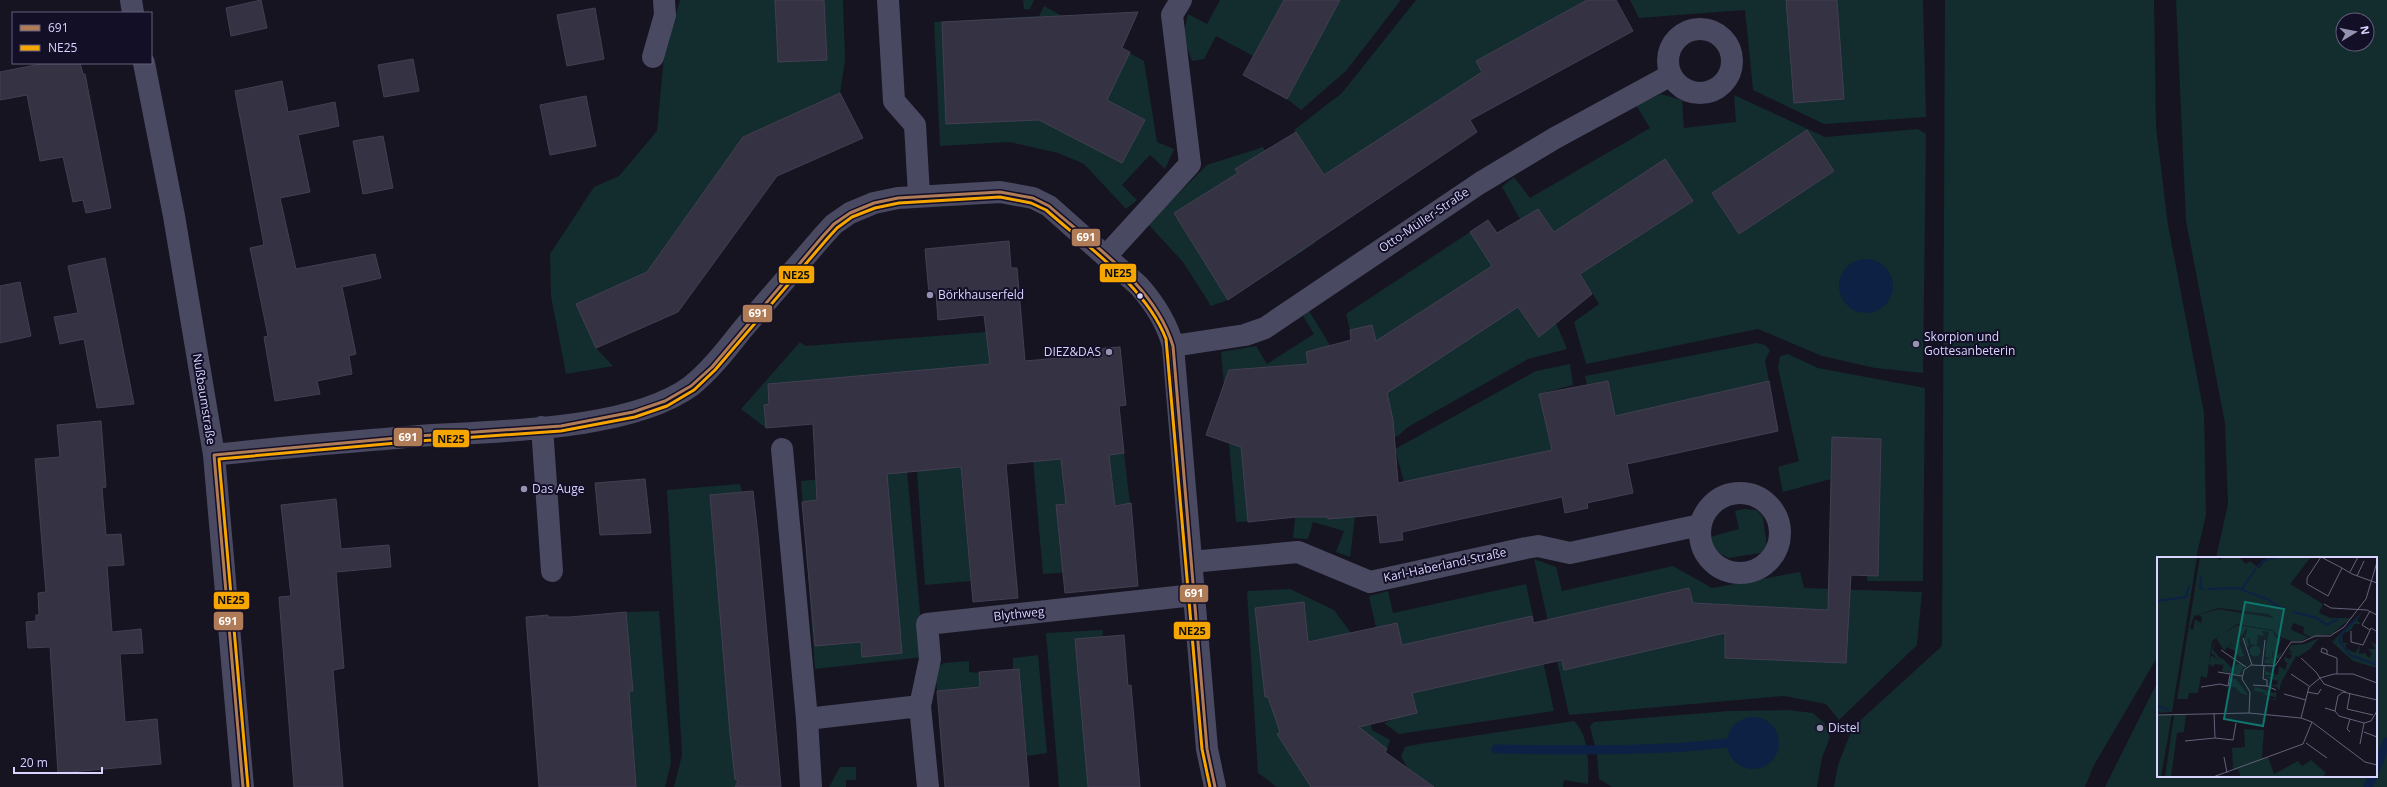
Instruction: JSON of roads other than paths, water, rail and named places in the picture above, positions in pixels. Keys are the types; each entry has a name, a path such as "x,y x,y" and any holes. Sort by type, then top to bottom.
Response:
{"street":[{"path":"131,0 134,12"},
{"path":"653,57 665,15 664,0"},
{"path":"888,0 894,101 915,125 919,196"},
{"path":"1107,255 1190,164 1172,15 1181,0"},
{"name":"Nußbaumstraße","path":"144,64 174,216 214,455 243,787"},
{"name":"Otto-Müller-Straße","path":"1173,346 1245,335 1265,328 1480,183 1555,138 1671,75"},
{"path":"214,455 298,446 542,427 592,421 637,411 679,394 692,385 718,359 834,224 850,212 874,203 919,196 1000,192 1033,198 1049,206 1107,255 1150,299 1163,318 1173,346 1207,749 1215,787"},
{"path":"542,427 552,571"},
{"path":"782,449 807,719 811,787"},
{"name":"Karl-Haberland-Straße","path":"1191,562 1298,552 1370,582 1526,548 1538,546 1570,553 1700,526"},
{"name":"Blythweg","path":"928,787 920,706 930,659 928,624 1194,595"},
{"path":"807,719 920,706"}],"water":[{"path":"1861,259 1871,259 1881,263 1889,271 1893,281 1893,291 1889,301 1881,309 1871,313 1861,313 1851,309 1843,301 1839,291 1839,281 1843,271 1851,263"},
{"path":"1748,717 1758,717 1772,724 1779,738 1779,748 1772,762 1758,769 1748,769 1738,765 1731,758 1727,748 1727,738 1731,728 1738,721"}],"waterway":[{"path":"2377,766 2387,742"},
{"path":"1496,749 1641,749 1727,743"},
{"path":"2368,787 2373,777"}],"place":[{"name":"Börkhauserfeld","path":"930,295"},
{"name":"Skorpion und Gottesanbeterin","path":"1916,344"},
{"name":"DIEZ&DAS","path":"1109,352"},
{"name":"Das Auge","path":"524,489"},
{"name":"Distel","path":"1820,728"}]}
